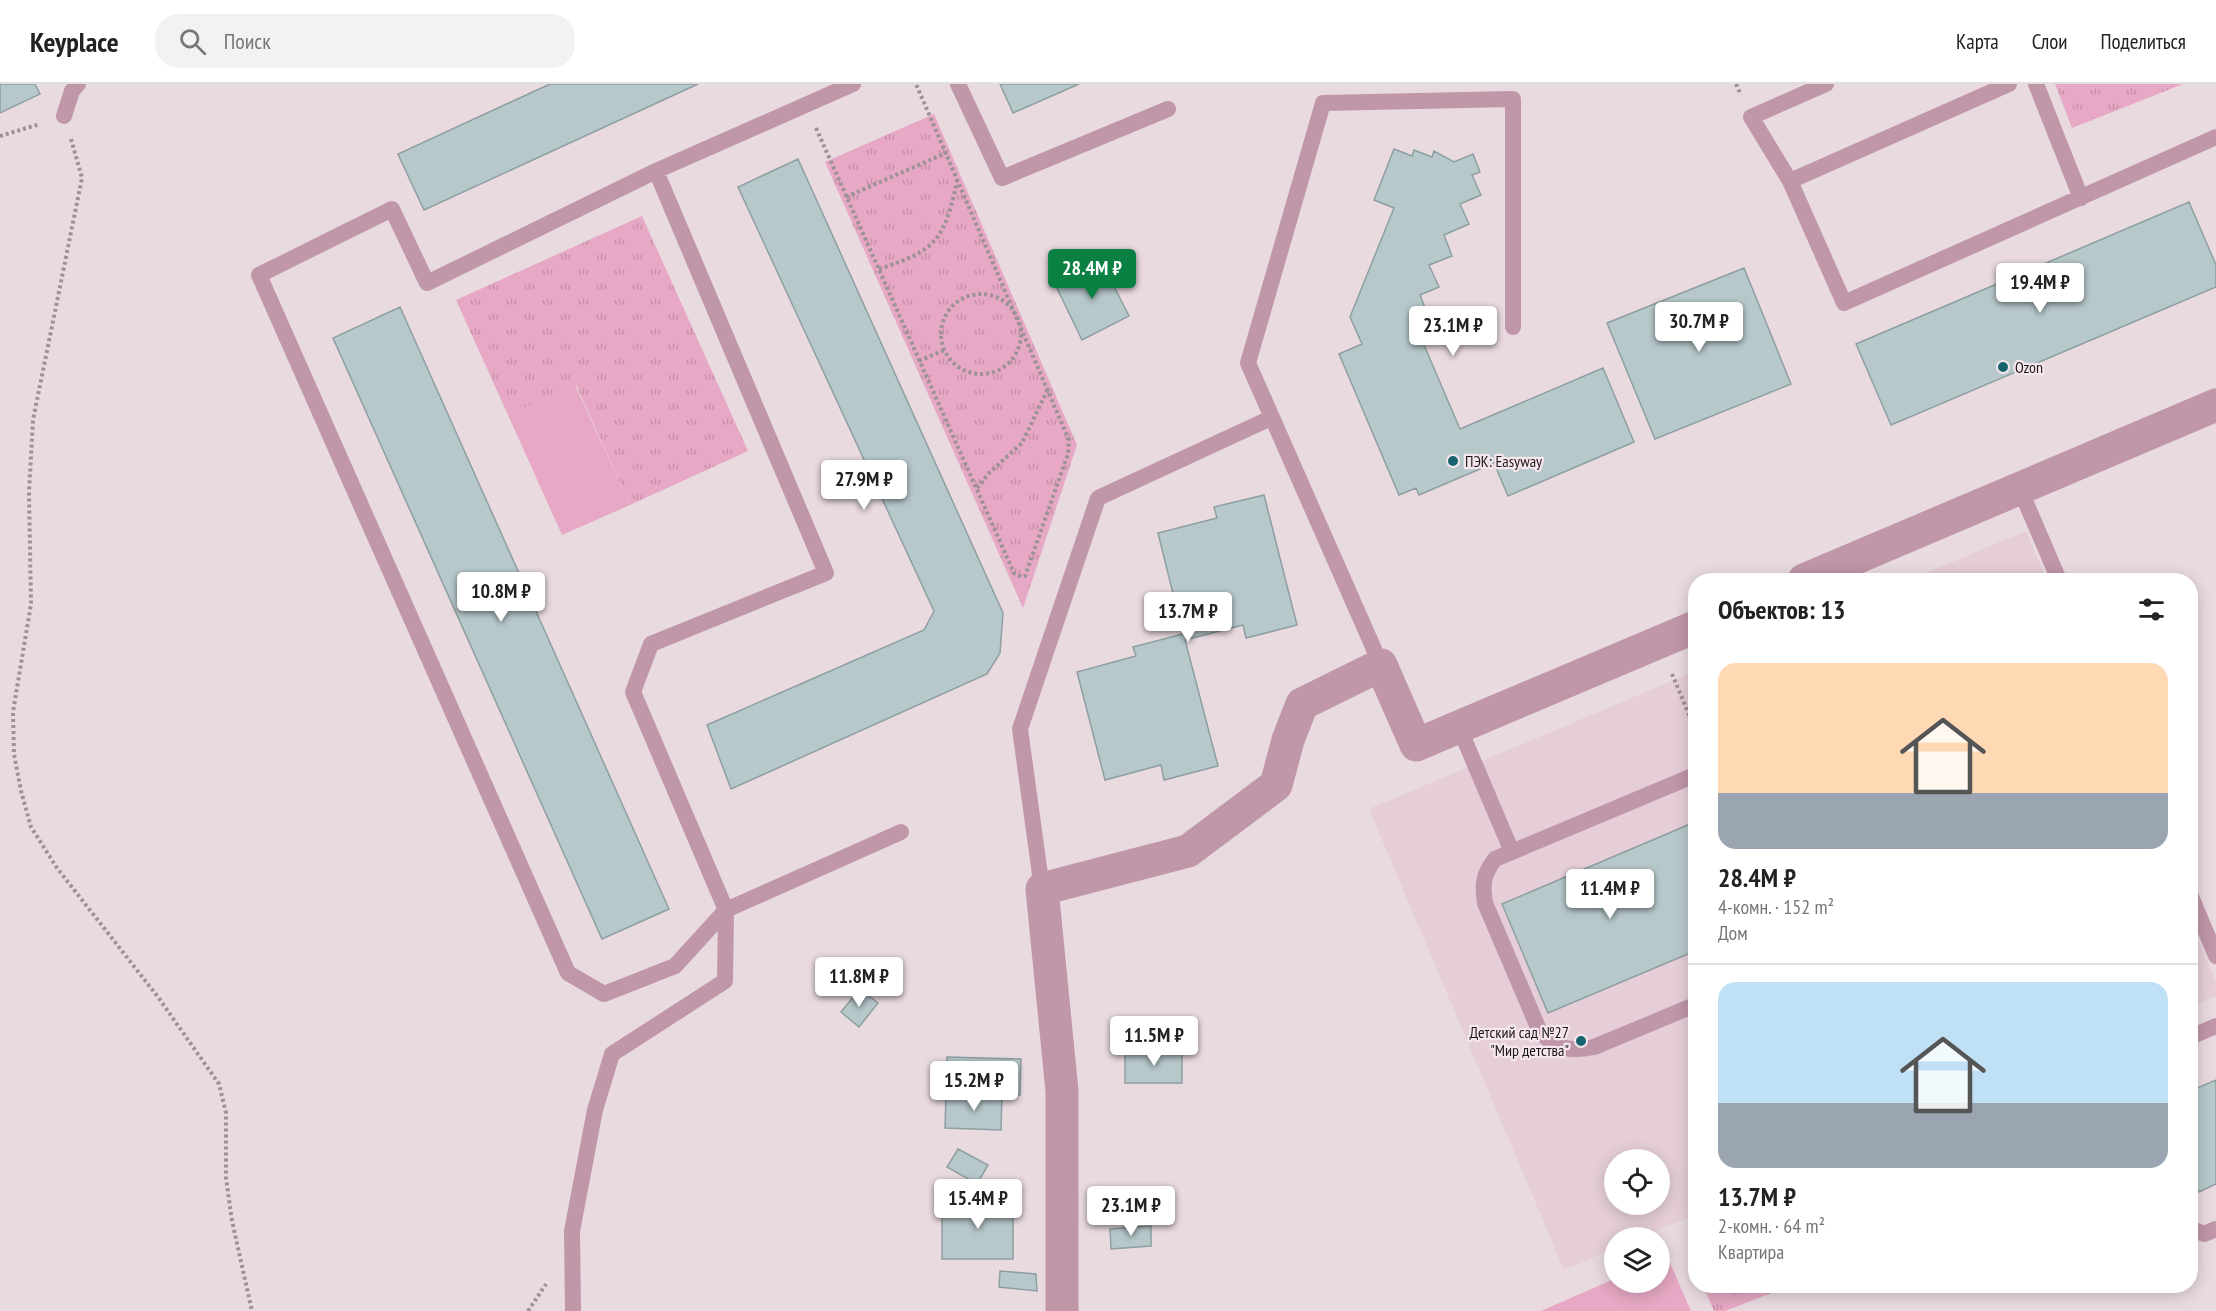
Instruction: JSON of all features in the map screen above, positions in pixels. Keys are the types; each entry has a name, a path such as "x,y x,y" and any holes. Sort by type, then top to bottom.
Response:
{"street":[{"path":"1821,573 2216,405"},
{"path":"1062,1311 1062,1091 1042,889 1188,851 1276,785 1288,740 1302,704 1381,665 1416,745 1688,630"}],"lane":[{"path":"64,116 72,91 78,84"},
{"path":"853,84 656,171 427,283 392,209 259,275 568,973 604,994 675,966 726,910 901,832"},
{"path":"958,84 1002,178 1168,109"},
{"path":"1826,84 1751,117 1790,181 1844,303 2216,137"},
{"path":"1790,181 2009,84"},
{"path":"2036,84 2081,198"},
{"path":"1381,665 1248,363 1323,103 1513,99 1513,327"},
{"path":"573,1311 572,1231 595,1110 612,1054 725,981 726,910 633,692 651,644 826,573 656,171"},
{"path":"1042,889 1020,729 1098,498 1271,418"},
{"path":"2020,489 2056,573"},
{"path":"1459,727 1512,852"},
{"path":"1688,778 1495,859 1485,872 1482,884 1485,903 1539,1032 1552,1044 1576,1051 1594,1047 1688,1008"},
{"path":"2198,913 2216,956"},
{"path":"2198,1034 2216,1026"},
{"path":"2198,1231 2204,1234 2216,1229"}],"path":[{"path":"806,106 1014,573 1022,577 1025,576 1070,448 1068,436 916,84"},
{"path":"0,135 64,116 82,178 33,420 29,492 31,604 13,712 14,754 21,792 31,827 57,868 158,997 219,1084 226,1113 225,1178 252,1311"},
{"path":"846,197 946,153"},
{"path":"879,269 912,258 934,243 948,219 957,181"},
{"path":"987,294 1001,299 1012,308 1019,321 1020,341 1011,360 1001,368 988,373 975,373 962,369 951,361 944,350 941,336 943,322 949,309 966,297 987,294"},
{"path":"919,361 944,350"},
{"path":"976,489 988,473 1022,443 1048,389"},
{"path":"1674,680 1688,713"}],"shaded area":[{"path":"2026,531 2044,573 1926,573"},
{"name":"Детский сад №27 \"Мир детства\"","path":"1688,674 1688,1218 1666,1227 1604,1227 1604,1253 1564,1270 1369,809"},
{"path":"2198,939 2216,982 2216,996 2198,1004"}],"green space":[{"path":"2055,84 2183,84 2072,128"},
{"path":"934,114 1077,445 1023,608 825,162"},
{"path":"642,216 748,451 630,505 576,385 508,415 456,300"},
{"path":"575,385 630,505 562,535 508,415"},
{"path":"1670,1263 1691,1311 1541,1311 1604,1283 1604,1293 1670,1293"},
{"path":"1706,1293 1772,1293 1725,1311 1714,1311"}],"building":[{"path":"0,84 35,84 40,94 0,113"},
{"path":"550,84 698,84 424,210 398,154"},
{"path":"1000,84 1079,84 1013,113"},
{"path":"1394,149 1412,156 1414,150 1432,157 1434,151 1454,162 1473,154 1480,172 1472,175 1481,195 1460,204 1469,224 1444,235 1452,256 1429,265 1439,287 1420,295 1429,318 1415,324 1460,429 1603,368 1634,442 1508,496 1494,463 1419,495 1416,488 1399,495 1339,354 1362,344 1350,317 1394,208 1374,200"},
{"path":"798,159 1003,613 1000,653 987,674 731,789 707,725 924,630 934,611 738,187"},
{"path":"2189,202 2216,265 2216,287 1891,425 1856,344"},
{"path":"1101,261 1129,316 1082,340 1055,284"},
{"path":"1744,268 1791,384 1655,439 1607,323"},
{"path":"400,307 669,909 602,939 333,338"},
{"path":"1264,495 1297,625 1246,638 1243,625 1185,640 1218,766 1164,780 1161,765 1105,780 1077,672 1136,656 1133,647 1183,634 1158,533 1217,518 1214,507"},
{"path":"1688,825 1688,954 1548,1013 1502,904"},
{"path":"860,989 878,1003 859,1027 841,1012"},
{"path":"1125,1051 1182,1051 1182,1083 1125,1083"},
{"path":"947,1057 1021,1059 1020,1095 946,1093"},
{"path":"2216,1080 2216,1184 2199,1192 2198,1190 2198,1088"},
{"path":"946,1093 1002,1095 1001,1130 945,1128"},
{"path":"958,1149 988,1165 977,1184 947,1167"},
{"path":"942,1201 1013,1201 1013,1259 942,1259"},
{"path":"1151,1226 1151,1246 1111,1249 1110,1229"},
{"path":"1000,1271 1036,1274 1037,1291 999,1287"}],"place":[{"name":"Ozon","path":"2003,367"},
{"name":"ПЭК: Easyway","path":"1453,461"},
{"name":"Детский сад №27 \"Мир детства\"","path":"1581,1041"}]}
